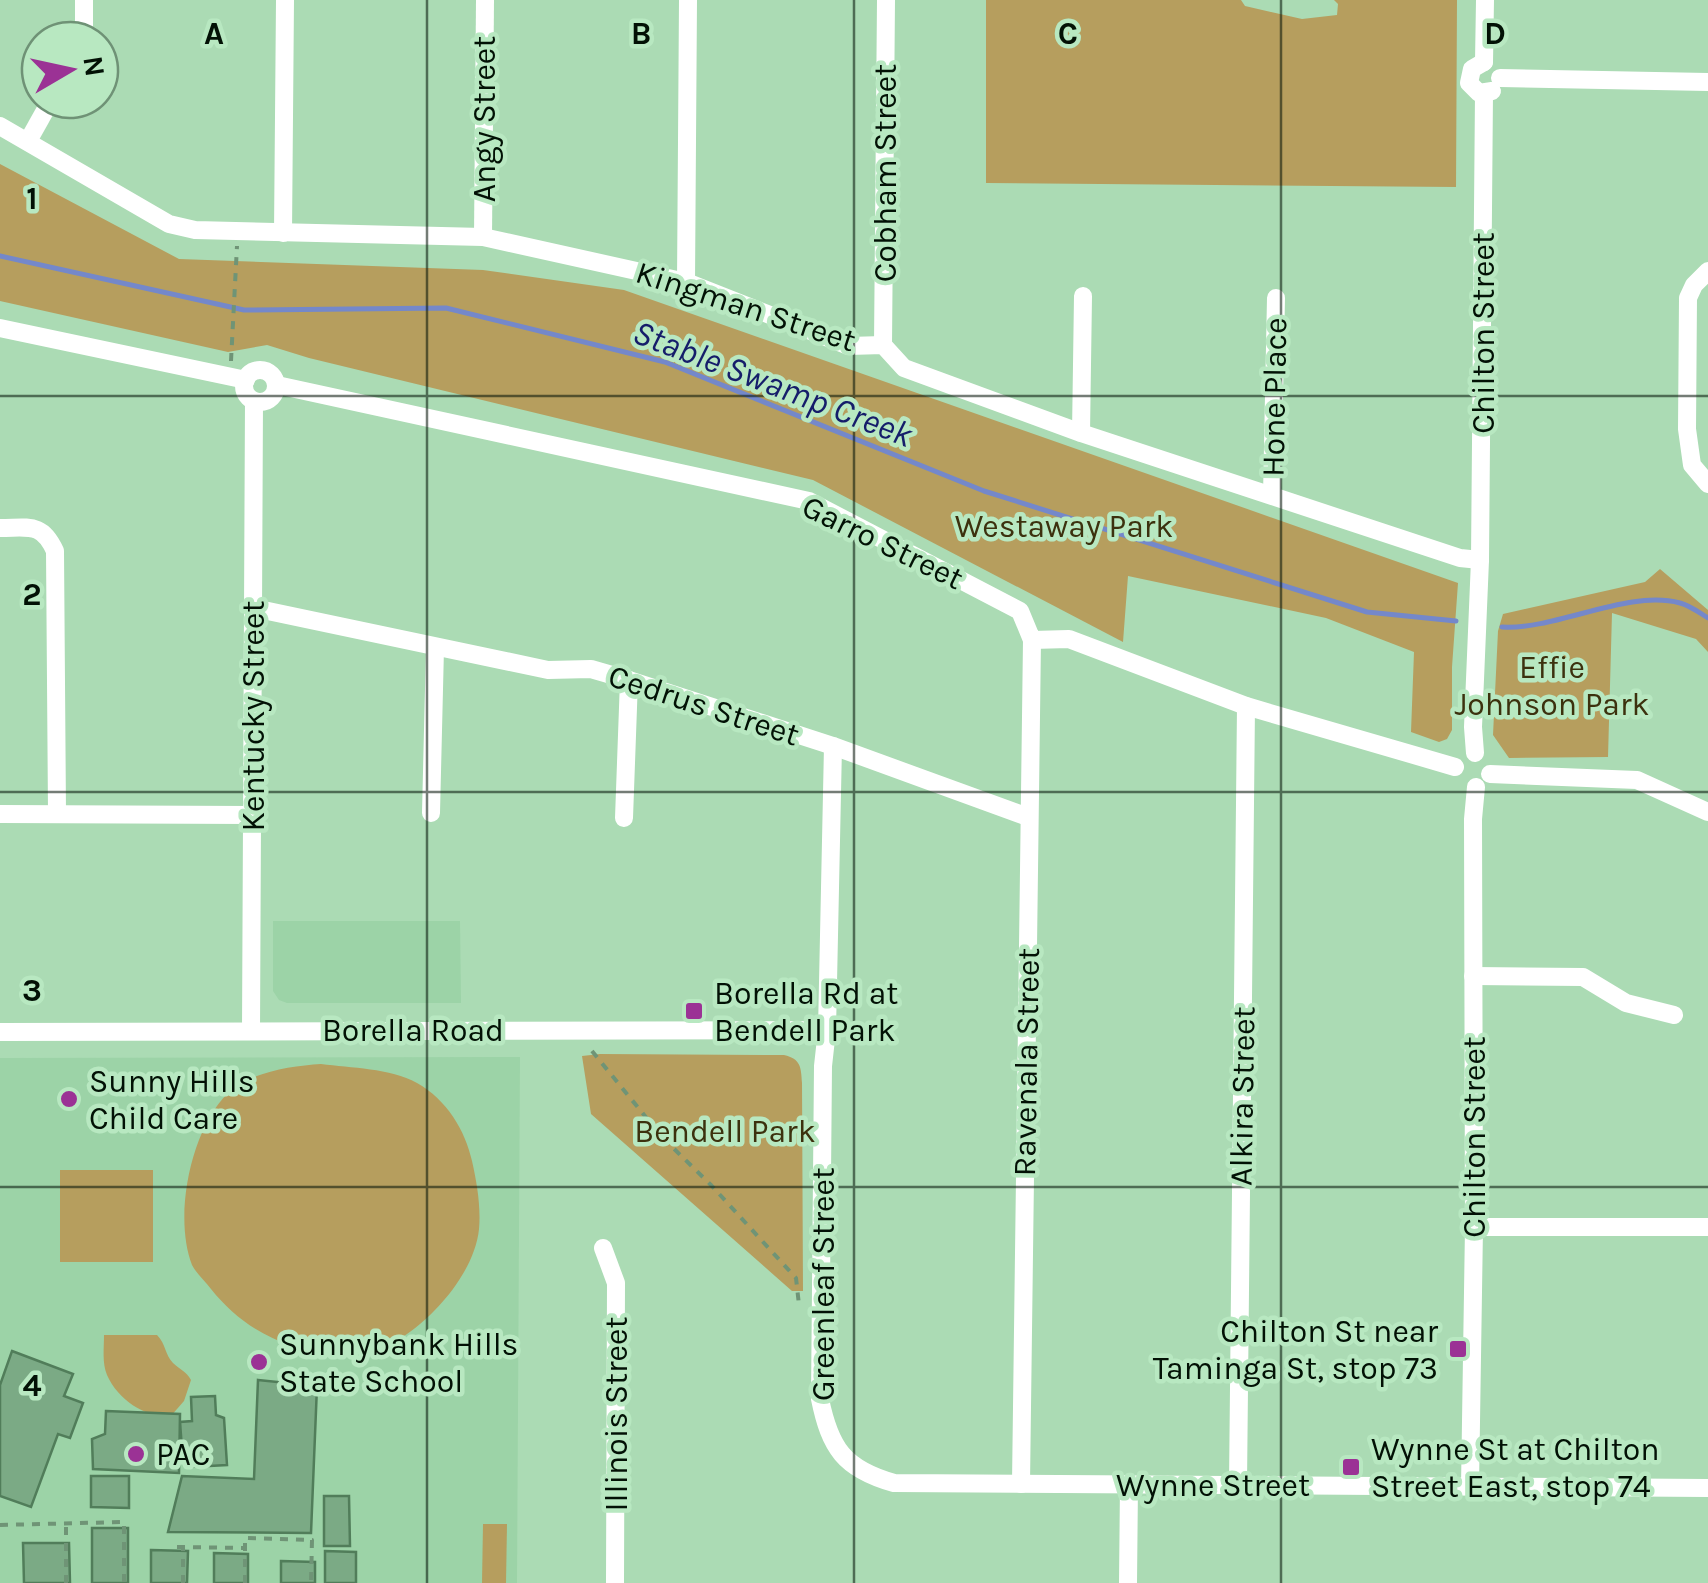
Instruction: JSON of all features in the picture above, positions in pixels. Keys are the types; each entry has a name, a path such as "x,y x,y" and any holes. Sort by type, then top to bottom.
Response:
{"street":[{"path":"283,233 285,0"},
{"name":"Angy Street","path":"483,237 485,0"},
{"path":"686,282 688,0"},
{"name":"Cobham Street","path":"883,346 886,0"},
{"path":"1484,62 1485,0"},
{"path":"1484,62 1497,68 1500,78 1497,87 1484,94 1475,90 1469,78 1475,65 1484,62"},
{"path":"1500,78 1708,82"},
{"name":"Chilton Street","path":"1475,753 1484,94"},
{"path":"28,142 40,120"},
{"name":"Kingman Street","path":"0,126 170,224 195,230 483,237 686,282 850,346 883,346 904,368 1081,433 1460,558 1480,560"},
{"path":"1708,272 1694,285 1688,298 1686,429 1692,465 1708,484"},
{"path":"1081,433 1083,296"},
{"name":"Hone Place","path":"1272,495 1276,298"},
{"path":"0,328 246,380"},
{"path":"263,370 272,375 277,385 274,396 254,401 245,392 246,380 253,372 263,370"},
{"name":"Garro Street","path":"277,385 810,501 1020,611 1032,640"},
{"name":"Kentucky Street","path":"251,1031 254,401"},
{"path":"0,528 35,528 48,534 55,552 57,813"},
{"name":"Cedrus Street","path":"254,608 548,670 590,669 833,746 1028,817"},
{"path":"1032,640 1068,639 1246,706 1456,767"},
{"name":"Ravenala Street","path":"1021,1484 1032,640"},
{"path":"431,814 435,648"},
{"path":"624,818 629,680"},
{"name":"Alkira Street","path":"1238,1485 1246,706"},
{"name":"Greenleaf Street","path":"833,746 823,1066 820,1399 826,1429 845,1458"},
{"path":"1456,767 1463,756 1475,753 1487,760 1483,780"},
{"path":"1456,767 1462,784 1483,780 1637,780 1708,812"},
{"name":"Chilton Street","path":"1470,1487 1474,976 1483,780"},
{"path":"0,814 253,815"},
{"path":"1474,976 1583,977 1626,1003 1674,1015"},
{"name":"Borella Road","path":"0,1032 827,1030"},
{"path":"1474,1228 1708,1227"},
{"name":"Illinois Street","path":"603,1248 616,1284 615,1583"},
{"name":"Wynne Street","path":"845,1458 864,1475 894,1483 1708,1488"},
{"path":"1128,1583 1129,1484"}],"path":[{"path":"232,342 238,231"},
{"path":"592,1051 662,1137 796,1278 799,1305"},
{"path":"0,1525 124,1522 124,1583"},
{"path":"66,1524 66,1583"},
{"path":"245,1583 245,1538 312,1540 311,1583"},
{"path":"183,1583 180,1548 245,1548"}],"shaded area":[{"path":"273,921 460,921 461,1003 279,1000 273,991"},
{"name":"Sunnybank Hills State School","path":"520,1057 517,1583 0,1583 0,1058"}],"green space":[{"path":"986,0 1241,0 1245,6 1302,19 1337,15 1338,4 1334,0 1457,0 1456,187 986,183"},
{"name":"Westaway Park","path":"0,164 179,259 483,270 624,290 1458,583 1452,730 1447,739 1439,742 1411,732 1414,652 1326,618 1128,576 1123,642 813,480 267,345 228,352 0,301"},
{"name":"Effie Johnson Park","path":"1660,569 1708,610 1708,652 1696,639 1612,613 1608,757 1509,758 1493,735 1498,631 1503,614 1645,582"},
{"name":"Bendell Park","path":"784,1055 797,1061 802,1083 803,1291 792,1291 591,1114 582,1056"},
{"path":"321,1064 395,1074 428,1090 459,1127 469,1149 478,1195 479,1221 471,1259 454,1288 431,1314 390,1342 336,1352 275,1339 240,1318 192,1265 184,1223 195,1150 215,1109 228,1093 259,1075"},
{"path":"60,1170 153,1170 153,1262 60,1262"},
{"path":"104,1335 160,1338 170,1360 191,1380 184,1401 170,1417 142,1410 118,1392 105,1370"},
{"path":"483,1524 507,1524 506,1583 482,1583"}],"building":[{"path":"12,1351 73,1374 64,1396 83,1403 70,1438 58,1434 31,1507 0,1496 0,1385"},
{"path":"258,1380 317,1386 311,1533 168,1532 182,1476 254,1479"},
{"path":"215,1396 216,1415 224,1418 227,1465 191,1467 190,1452 182,1449 180,1422 192,1421 191,1397"},
{"name":"PAC","path":"106,1411 180,1414 179,1473 93,1469 92,1439 105,1434"},
{"path":"91,1476 129,1476 129,1508 91,1507"},
{"path":"324,1496 349,1496 350,1546 324,1546"},
{"path":"92,1528 128,1528 128,1583 92,1583"},
{"path":"23,1543 69,1543 70,1583 24,1583"},
{"path":"151,1550 188,1551 187,1583 151,1583"},
{"path":"325,1551 356,1552 356,1583 325,1583"},
{"path":"214,1553 248,1554 248,1583 214,1583"},
{"path":"281,1561 315,1562 315,1583 281,1583"}],"waterway":[{"name":"Stable Swamp Creek","path":"0,256 244,310 446,308 665,362 984,491 1367,612 1456,621"},
{"name":"Stable Swamp Creek","path":"1502,627 1546,623 1615,605 1659,600 1683,604 1708,618"}],"place":[{"name":"Borella Rd at Bendell Park","path":"694,1011"},
{"name":"Sunny Hills Child Care","path":"69,1099"},
{"name":"Chilton St near Taminga St, stop 73","path":"1458,1349"},
{"name":"Sunnybank Hills State School","path":"259,1362"},
{"name":"PAC","path":"136,1454"},
{"name":"Wynne St at Chilton Street East, stop 74","path":"1351,1467"}]}
